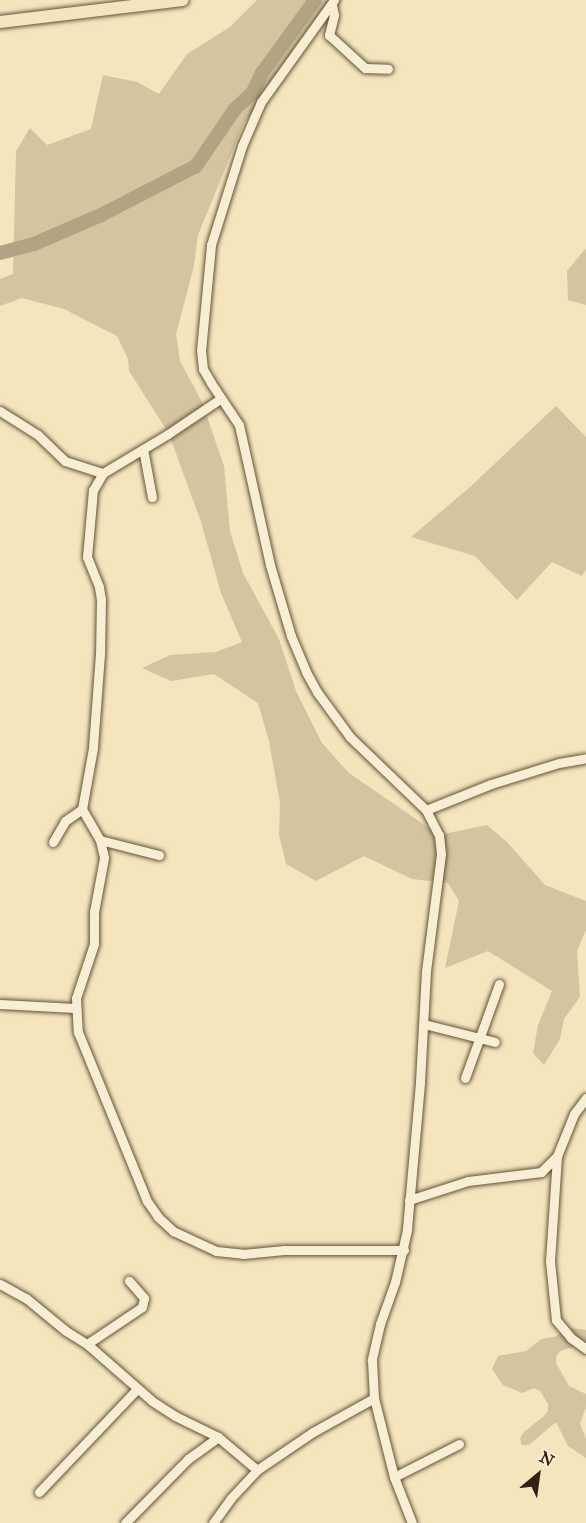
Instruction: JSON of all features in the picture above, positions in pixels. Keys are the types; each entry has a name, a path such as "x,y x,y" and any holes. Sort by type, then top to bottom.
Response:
{"main road":[{"path":"0,22 183,0"}],"street":[{"path":"333,2 334,15 329,35 365,68 388,69"},
{"path":"333,2 261,102 242,146 211,245 201,350 203,369 220,399 239,425 270,565 291,636 306,672 316,692 350,737 426,810 439,835 441,854 426,971 424,1024 404,1250 373,1348 371,1377 394,1477 412,1523"},
{"path":"220,399 103,474 93,490 87,541 88,563 99,587 101,599 100,645 93,748 82,809 100,840 104,858 94,912 94,944 82,974 75,1008 78,1032 84,1050 98,1075 109,1112 138,1181 158,1217 173,1231 216,1251 243,1254 284,1250 404,1250"},
{"path":"0,411 38,435 65,461 103,474"},
{"path":"143,449 152,496"},
{"path":"426,810 490,784 559,763 586,758"},
{"path":"53,842 64,820 82,809"},
{"path":"100,840 159,855"},
{"path":"465,1078 499,984"},
{"path":"0,1004 75,1008"},
{"path":"424,1024 495,1042"},
{"path":"586,1098 574,1113 557,1156 550,1261 553,1308 561,1329 586,1349"},
{"path":"409,1200 468,1181 541,1172 557,1156"},
{"path":"87,1344 142,1307 144,1298 129,1281"},
{"path":"0,1284 27,1299 66,1331 87,1344 137,1389 175,1416 218,1437 257,1470"},
{"path":"39,1492 137,1389"},
{"path":"213,1523 231,1498 257,1470 313,1432 374,1398"},
{"path":"125,1523 188,1459 218,1437"},
{"path":"394,1477 459,1444"}],"shaded area":[{"path":"257,0 343,0 244,123 198,235 194,266 176,334 180,361 202,402 224,466 230,531 243,573 279,639 296,691 322,743 349,773 439,835 487,825 508,843 545,885 586,901 586,930 577,951 580,997 564,1019 560,1039 544,1065 533,1053 538,1025 552,991 488,951 445,968 459,901 448,883 412,879 364,856 316,881 286,864 279,835 280,803 269,741 258,703 214,674 171,681 142,668 170,655 216,652 242,642 221,593 201,522 169,434 129,371 128,359 117,336 64,309 22,298 0,306 0,279 13,274 16,151 30,128 47,145 91,129 103,75 137,82 159,94 187,54 230,27"},
{"path":"586,248 586,305 568,300 567,271"},
{"path":"556,406 586,437 586,569 582,576 552,562 517,600 475,556 411,537 470,487"},
{"path":"572,1328 586,1330 586,1349 573,1347 560,1351 556,1357 556,1363 569,1386 586,1394 586,1407 580,1424 586,1439 586,1458 568,1446 556,1422 529,1445 522,1445 520,1438 544,1416 548,1411 548,1404 540,1391 534,1388 522,1393 503,1385 492,1369 498,1356 526,1351 541,1339 554,1337"}],"waterway":[{"path":"0,253 34,244 101,215 196,166 235,109 253,92 262,73 315,0"}]}
